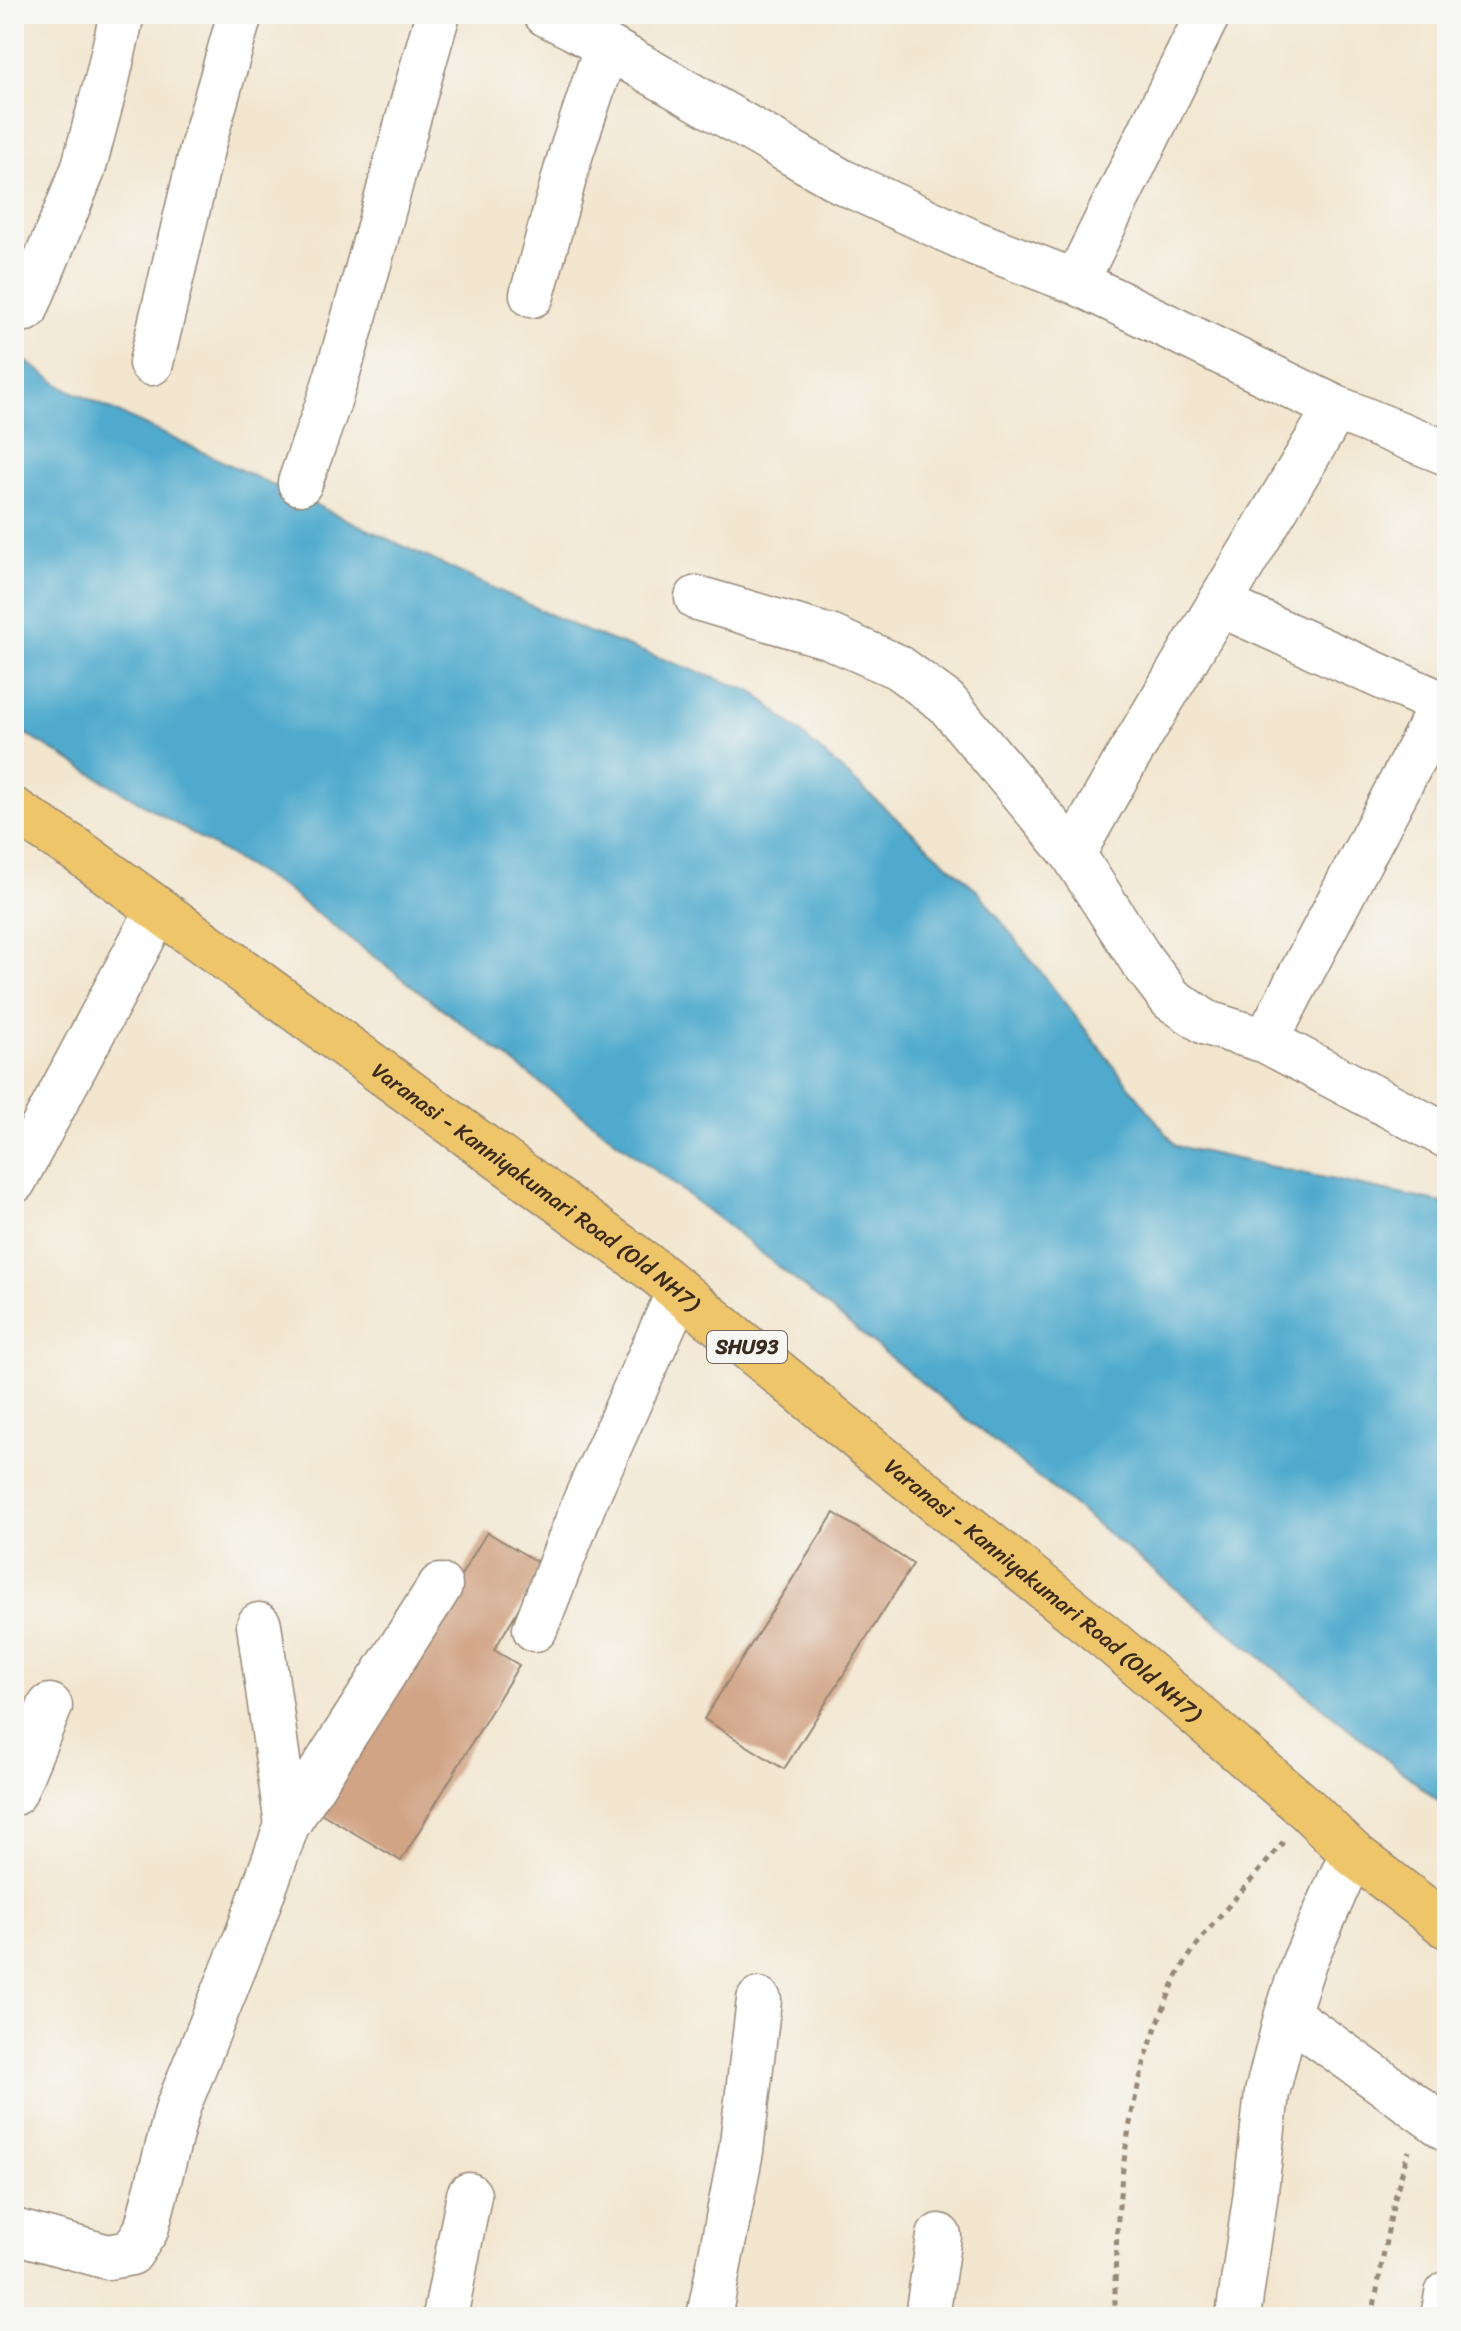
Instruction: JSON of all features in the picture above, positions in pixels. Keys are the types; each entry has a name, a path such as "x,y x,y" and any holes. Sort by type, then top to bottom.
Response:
{"main road":[{"name":"Varanasi - Kanniyakumari Road (Old NH7)","path":"14,810 78,851 652,1269 1108,1639 1308,1810 1352,1853 1447,1926"}],"street":[{"path":"26,309 83,170 122,14"},
{"path":"151,363 203,145 240,14"},
{"path":"300,483 334,386 438,14"},
{"path":"1076,282 1208,14"},
{"path":"532,295 571,153 576,26 841,181 975,243 1076,282 1336,408 1447,453"},
{"path":"1073,854 1336,408"},
{"path":"697,598 830,637 898,667 946,702 1073,854 1142,961 1171,999 1207,1023 1266,1041 1447,1136"},
{"path":"1219,604 1445,705 1266,1041"},
{"path":"14,1181 158,910"},
{"path":"535,1629 585,1501 679,1291"},
{"path":"14,2231 108,2257 131,2253 146,2230 178,2107 287,1825 440,1586"},
{"path":"259,1625 287,1825"},
{"path":"14,1793 50,1706"},
{"path":"1238,2317 1267,2093 1304,1962 1352,1853"},
{"path":"709,2317 741,2151 759,2000"},
{"path":"1287,2014 1435,2121"},
{"path":"445,2317 469,2195"},
{"path":"927,2317 939,2236"},
{"path":"1443,2317 1447,2294"}],"path":[{"path":"1115,2317 1114,2288 1124,2158 1138,2083 1157,2025 1178,1974 1204,1933 1308,1810"},
{"path":"1372,2317 1402,2171 1435,2121"}],"water":[{"path":"14,353 63,387 583,630 754,692 977,890 1176,1146 1442,1203 1447,1207 1447,1808 727,1225 285,889 14,727"}],"building":[{"path":"834,1513 913,1564 784,1769 704,1719"},
{"path":"487,1532 544,1566 494,1650 519,1665 401,1861 319,1812"}]}
